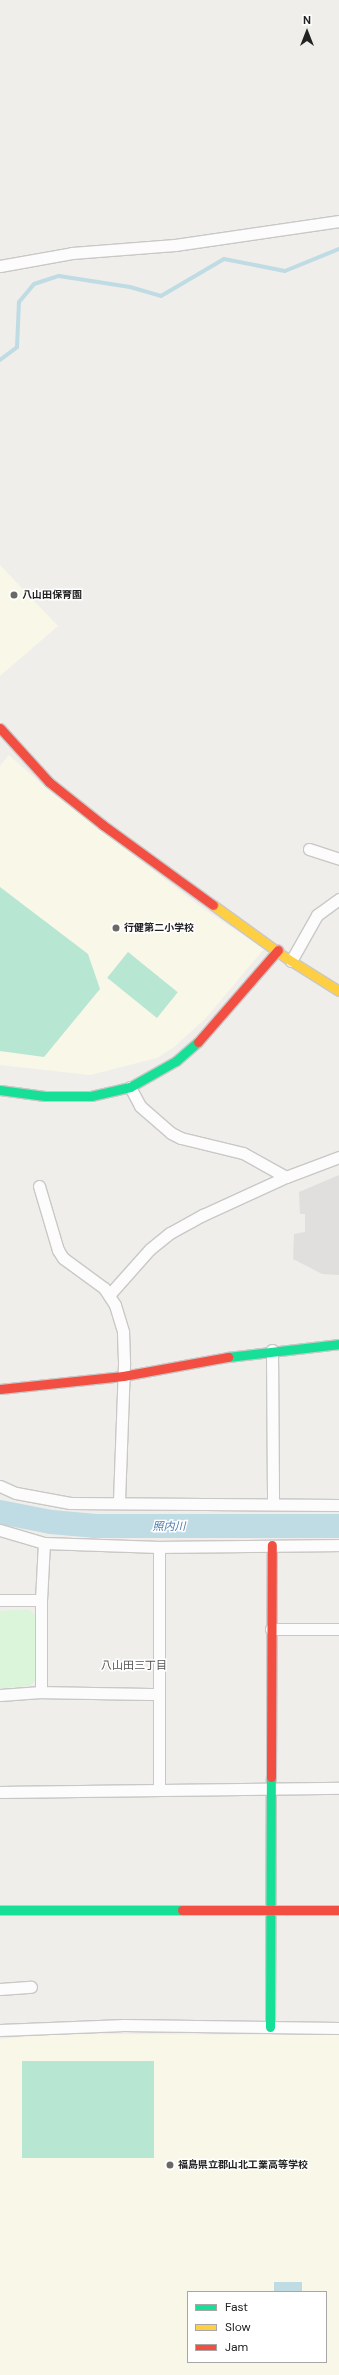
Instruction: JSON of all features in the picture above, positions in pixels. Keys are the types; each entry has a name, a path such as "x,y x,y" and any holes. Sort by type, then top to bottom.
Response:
{"street":[{"path":"0,266 72,253 175,245 339,221"},
{"path":"0,728 55,787 103,825 278,950 291,961 339,991"},
{"path":"309,849 339,859"},
{"path":"291,961 317,915 339,899"},
{"path":"0,1090 67,1097 103,1094 130,1087 171,1065 200,1041 278,950"},
{"path":"130,1087 140,1106 171,1133 181,1138 244,1152 286,1178"},
{"path":"108,1295 150,1249 170,1233 203,1215 286,1178 339,1157"},
{"path":"39,1186 58,1250 63,1258 98,1282 115,1305 123,1332 119,1502"},
{"path":"0,1389 123,1376 272,1350 339,1344"},
{"path":"272,1350 273,1504"},
{"path":"0,1486 52,1501 339,1504"},
{"path":"0,1530 44,1543 159,1546 272,1546 339,1544"},
{"path":"41,1692 41,1600 44,1543"},
{"path":"159,1546 159,1788"},
{"path":"270,2027 272,1546"},
{"path":"0,1600 41,1600"},
{"path":"271,1629 339,1629"},
{"path":"0,1695 41,1692 159,1694"},
{"path":"0,1792 159,1788 339,1788"},
{"path":"0,1910 339,1910"},
{"path":"0,1989 31,1987"},
{"path":"0,2030 124,2025 339,2028"}],"shaded area":[{"name":"八山田保育園","path":"0,565 58,626 0,676"},
{"name":"行健第二小学校","path":"9,755 46,788 201,907 264,949 206,1018 174,1047 157,1058 90,1075 0,1065 0,766"},
{"path":"339,1175 339,1275 322,1274 293,1259 294,1234 305,1232 305,1214 300,1214 299,1192"},
{"name":"福島県立郡山北工業高等学校","path":"59,2034 339,2035 339,2375 0,2375 0,2039"}],"green space":[{"path":"0,887 88,954 100,989 44,1057 0,1051"},
{"path":"128,952 178,992 157,1018 107,978"},
{"path":"28,1609 35,1615 35,1681 29,1686 0,1688 0,1611"},
{"path":"22,2061 154,2061 154,2158 22,2158"}],"water":[{"path":"274,2282 302,2282 302,2291 274,2291"}],"waterway":[{"path":"0,360 17,347 19,302 34,284 59,276 130,287 161,296 224,259 285,271 339,249"},
{"name":"照内川","path":"0,1512 51,1522 96,1526 339,1526"}],"traffic: fast":[{"path":"0,1090 45,1096 91,1096 130,1087 176,1061 198,1042"},
{"path":"228,1357 339,1344"},
{"path":"270,2027 271,1777"},
{"path":"0,1910 182,1910"}],"traffic: slow":[{"path":"213,905 288,959 339,991"}],"traffic: jam":[{"path":"0,728 49,782 103,825 213,905"},
{"path":"198,1042 278,950"},
{"path":"0,1389 123,1376 228,1357"},
{"path":"271,1777 272,1545"},
{"path":"182,1910 339,1910"}],"place":[{"name":"八山田保育園","path":"14,595"},
{"name":"行健第二小学校","path":"116,928"},
{"name":"福島県立郡山北工業高等学校","path":"170,2165"}],"district":[{"name":"八山田三丁目","path":"134,1665"}]}
